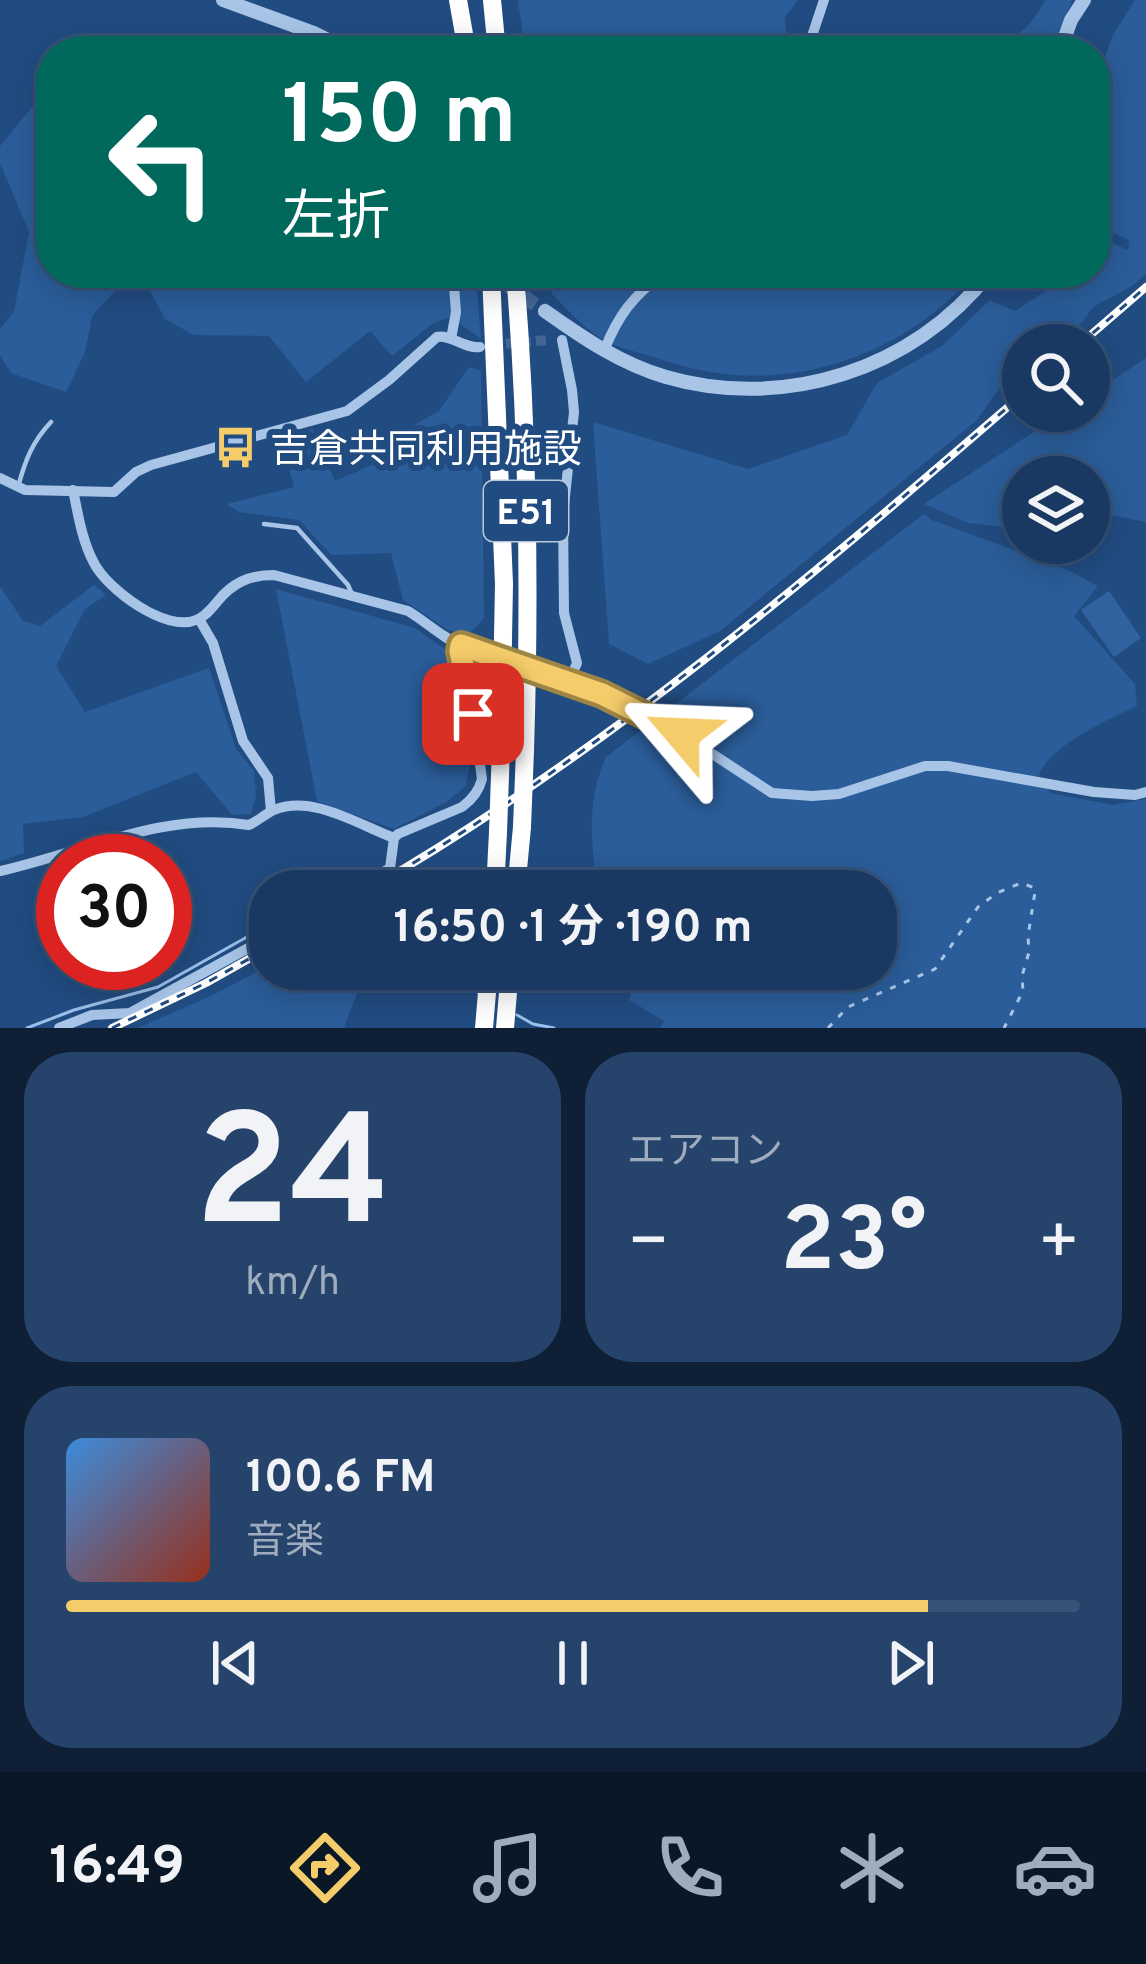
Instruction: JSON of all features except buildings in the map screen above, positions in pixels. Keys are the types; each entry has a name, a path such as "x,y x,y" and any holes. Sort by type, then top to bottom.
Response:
{"highway":[{"path":"460,0 466,36"},
{"path":"491,0 495,36"},
{"name":"E51","path":"492,288 504,584 496,870"},
{"name":"E51","path":"516,288 527,567 518,870"},
{"path":"484,1028 487,990"},
{"path":"506,1028 509,990"}],"street":[{"path":"223,0 320,36"},
{"path":"812,36 824,0"},
{"path":"1065,36 1084,0"},
{"path":"451,339 454,288"},
{"path":"604,351 616,320 646,288"},
{"path":"545,310 568,336 663,376 697,385 781,389 835,379 869,365 922,334 975,288"},
{"path":"548,340 568,336"},
{"path":"565,680 577,663 564,613 562,548 574,412 568,336"},
{"path":"0,478 25,490 114,492 151,465 338,415 389,380 437,337 471,348 480,346"},
{"path":"73,490 92,559 114,587 164,620 199,620 226,590 258,574 274,574 408,611 463,646 602,694 682,734 772,793 838,794 925,766 1094,792 1146,792"},
{"path":"199,620 214,643 243,741 268,778 271,811"},
{"path":"394,838 462,807 480,788 463,646"},
{"path":"0,872 57,858 100,840 158,828 230,822 249,825 289,806 311,807 394,838"},
{"path":"388,870 394,838"},
{"path":"58,1028 92,1015 130,1013 249,948"}],"lane":[{"path":"18,487 26,458 51,422"},
{"path":"264,524 297,528 353,596"}],"path":[{"path":"828,1028 848,1007 934,969 978,907 997,892 1022,883 1035,888 1029,952 1023,991 1004,1028"}],"shaded area":[{"path":"518,0 798,0 785,17 787,36 523,36"},
{"path":"1046,0 1072,0 1058,36 1006,36 1021,32"},
{"path":"1135,0 1146,0 1146,274 1093,307 1081,324 1002,324 1002,385 977,420 720,631 648,664 609,644 593,422 748,469 847,435 877,383 942,346 990,300 1015,311 1051,288 1110,288 1110,246 1128,250 1129,240 1110,231 1110,43"},
{"path":"36,102 36,288 117,288 92,316 85,352 66,392 11,373 0,355 0,329 14,312 29,232 0,163 0,146"},
{"path":"149,288 477,288 481,339 451,317 432,324 392,356 370,331 306,382 269,336 194,335 165,319"},
{"path":"551,288 961,288 926,319 867,352 802,372 769,375 703,371 609,343 552,294"},
{"path":"1146,358 1146,522 1110,515 1110,456 1002,456 1002,527 968,523 924,504 1034,432 1110,432 1110,382"},
{"path":"469,367 481,371 484,618 468,635 448,630 403,600 391,553 331,555 299,520 239,512 227,504 294,487 280,434 313,429 335,481 408,449 405,430 439,411"},
{"path":"924,514 1002,546 1002,564 1052,564 1068,570 1098,586 1074,616 1135,684 1137,706 1067,744 1039,775 1050,793 1113,805 1146,799 1146,1028 660,1028 664,1021 629,1000 632,990 897,990 897,870 596,870 593,807 606,757"},
{"path":"94,585 106,595 85,609 56,666 85,712 209,668 236,749 254,771 256,796 251,814 232,815 196,772 83,817 23,824 24,853 0,861 0,586 23,621 40,626"},
{"path":"276,589 415,628 450,653 462,699 470,767 465,787 394,829 317,801"},
{"path":"249,976 249,990 358,990 344,1028 138,1028"}],"waterway":[{"path":"27,1028 158,987 249,936"},
{"path":"473,990 477,992"},
{"path":"517,1015 554,1028"}],"tunnel":[{"path":"511,288 545,311"},
{"path":"491,345 548,340"}],"railway":[{"path":"1103,324 1146,287"},
{"path":"400,870 624,721 787,594 1002,412"},
{"path":"112,1028 249,959"}],"place":[{"name":"吉倉共同利用施設","path":"236,448"}],"route":[{"path":"473,714 461,645 602,694 682,734"}]}
